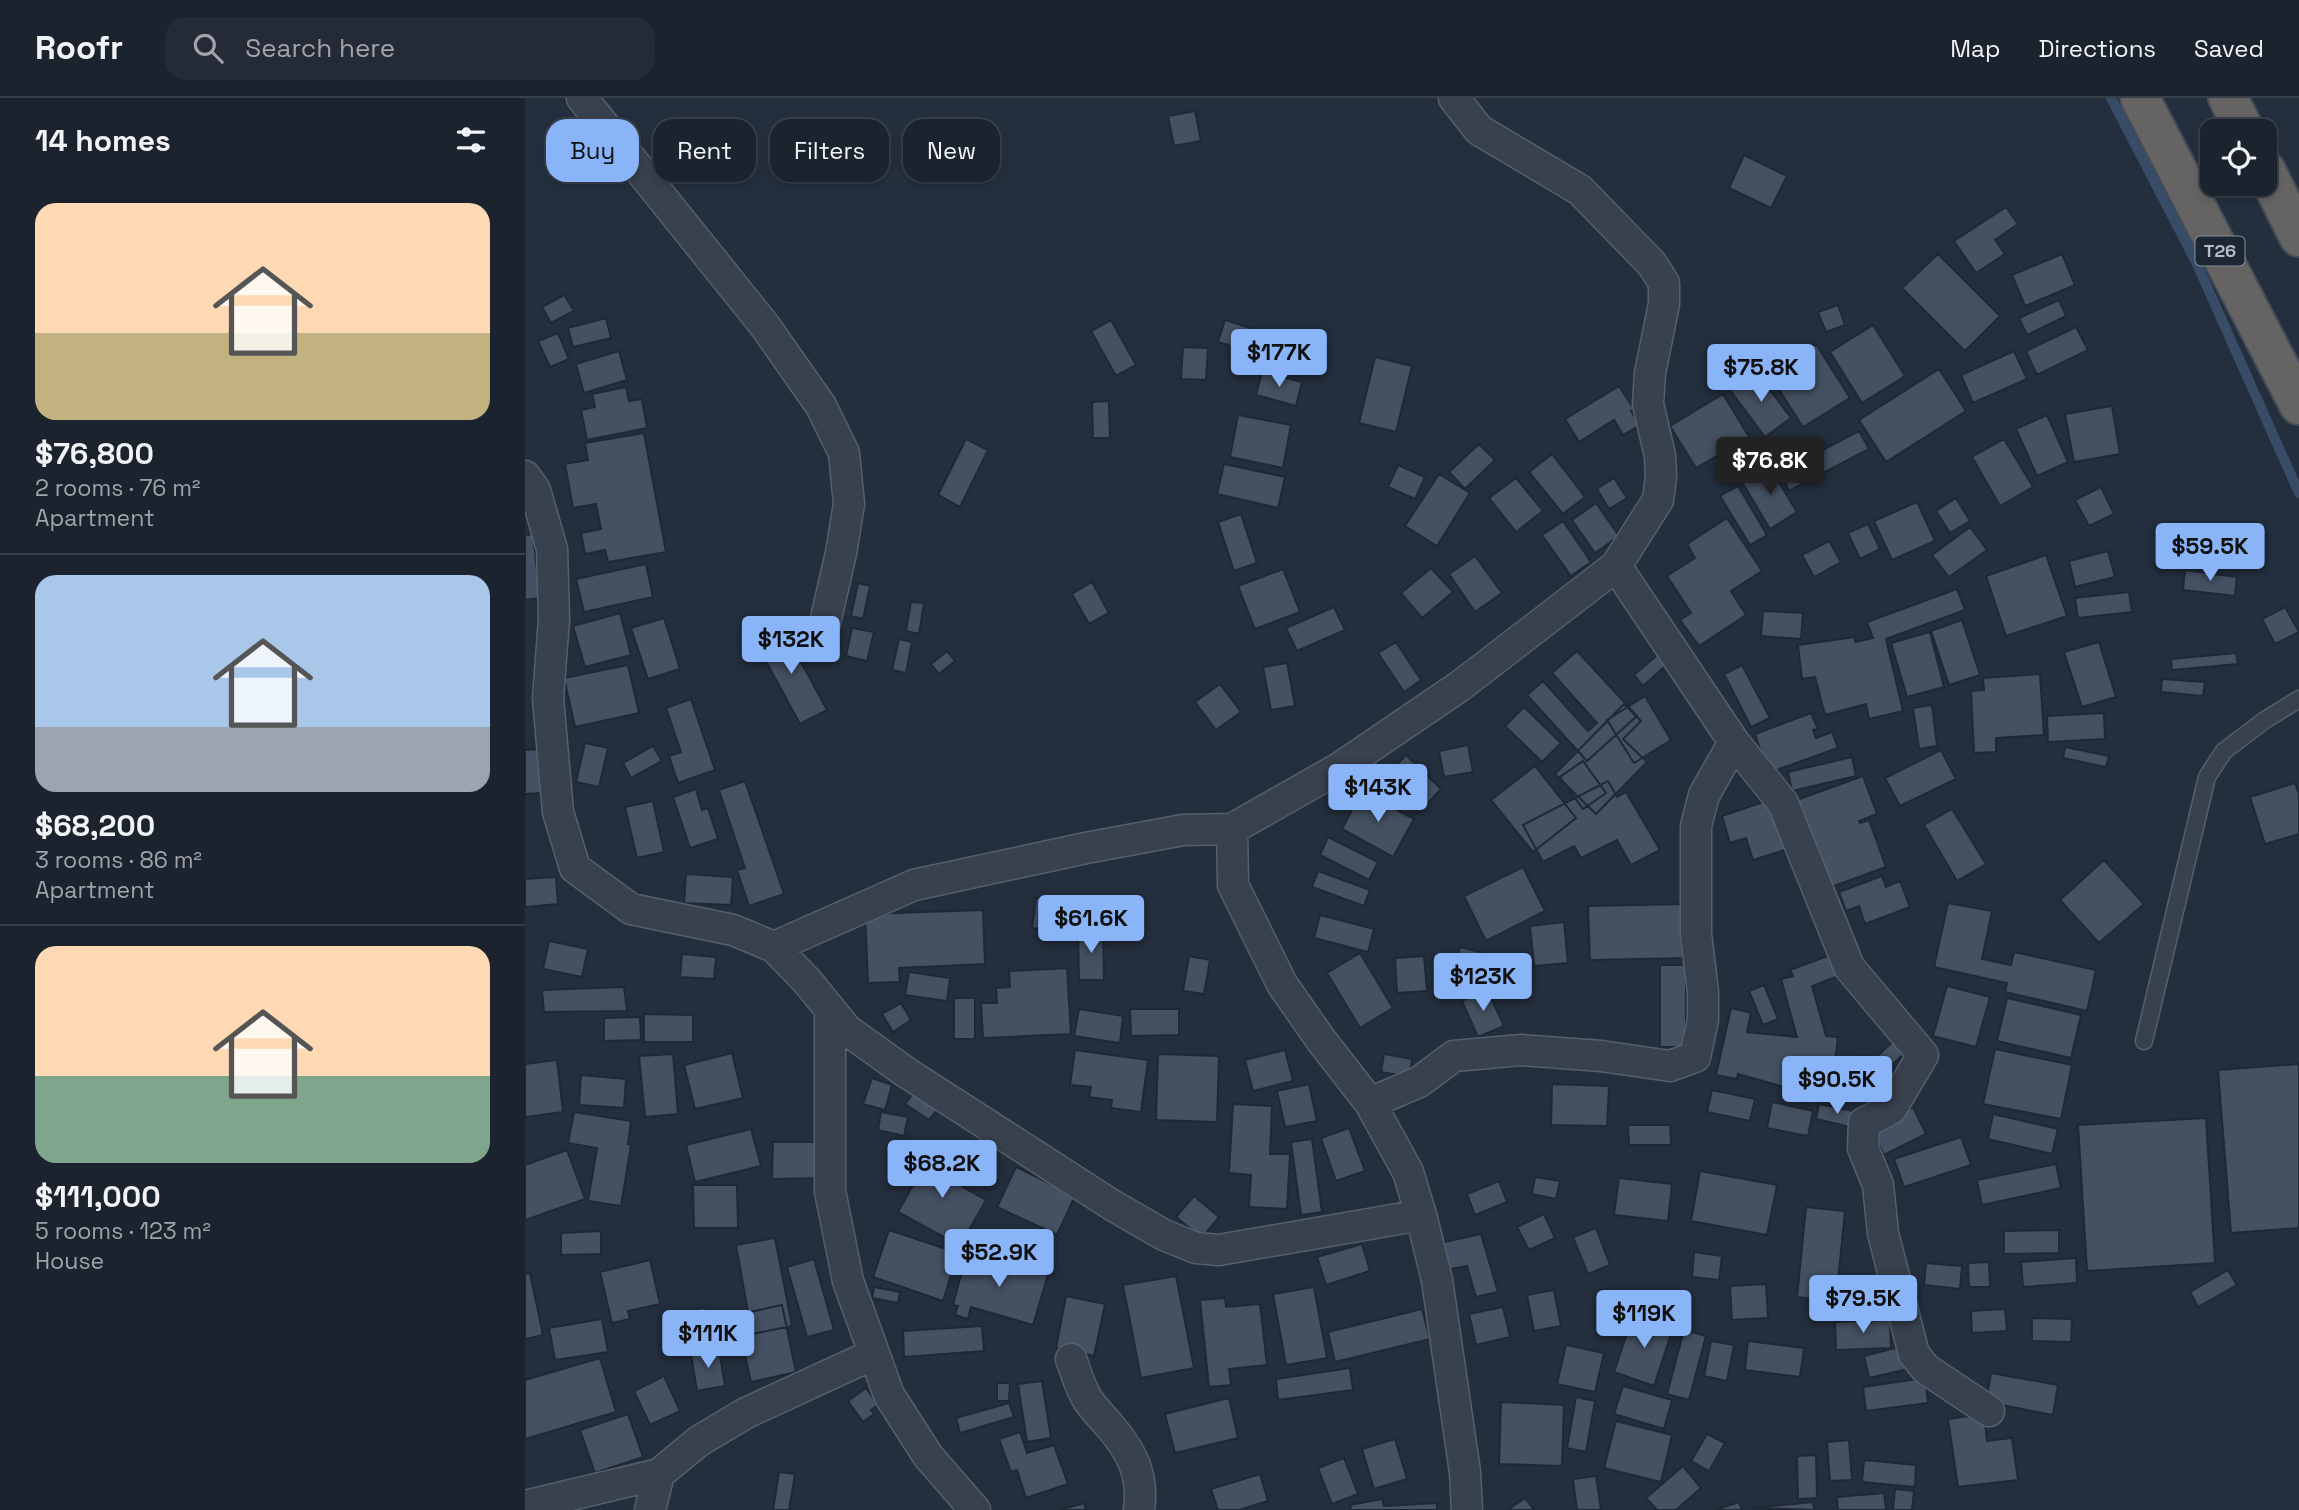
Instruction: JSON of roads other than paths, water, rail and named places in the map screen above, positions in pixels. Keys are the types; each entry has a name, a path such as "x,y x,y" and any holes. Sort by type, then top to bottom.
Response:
{"highway":[{"name":"T26","path":"2140,98 2299,405"},
{"path":"2228,98 2239,119"},
{"path":"2277,193 2299,237"}],"street":[{"path":"582,98 765,326 821,406 844,453 849,504 822,636"},
{"path":"774,947 914,885 1183,830 1232,829 1341,767 1438,701 1616,566 1658,500 1660,456 1648,404 1650,373 1664,304 1664,283 1652,264 1580,190 1479,130 1454,98"},
{"path":"525,476 535,491 552,549 554,619 548,698 558,812 575,868 631,909 733,930 774,947 807,981 847,1030 907,1073 1112,1205 1164,1235 1196,1248 1219,1250 1421,1214"},
{"path":"1616,566 1734,742 1783,803 1849,967 1923,1055 1891,1109 1864,1123 1863,1148 1878,1185 1883,1233 1914,1354 1926,1369 1989,1411"},
{"path":"1370,1102 1419,1082 1454,1056 1521,1050 1601,1056 1670,1066 1695,1057 1703,1020 1703,992 1696,934 1696,826 1704,795 1734,742"},
{"path":"1232,829 1233,884 1282,985 1370,1102 1408,1172 1437,1280 1465,1472 1467,1510"},
{"path":"830,1009 830,1191 848,1281 889,1395 928,1456 975,1510"},
{"path":"525,1506 659,1474 699,1441 746,1413 874,1354"},
{"path":"1071,1359 1087,1399 1114,1431 1134,1464 1140,1478 1139,1510"},
{"path":"650,1510 659,1474"}],"lane":[{"path":"2144,1041 2207,777 2224,751 2265,720 2299,699"}],"waterway":[{"path":"2111,98 2196,262 2299,493"}]}
